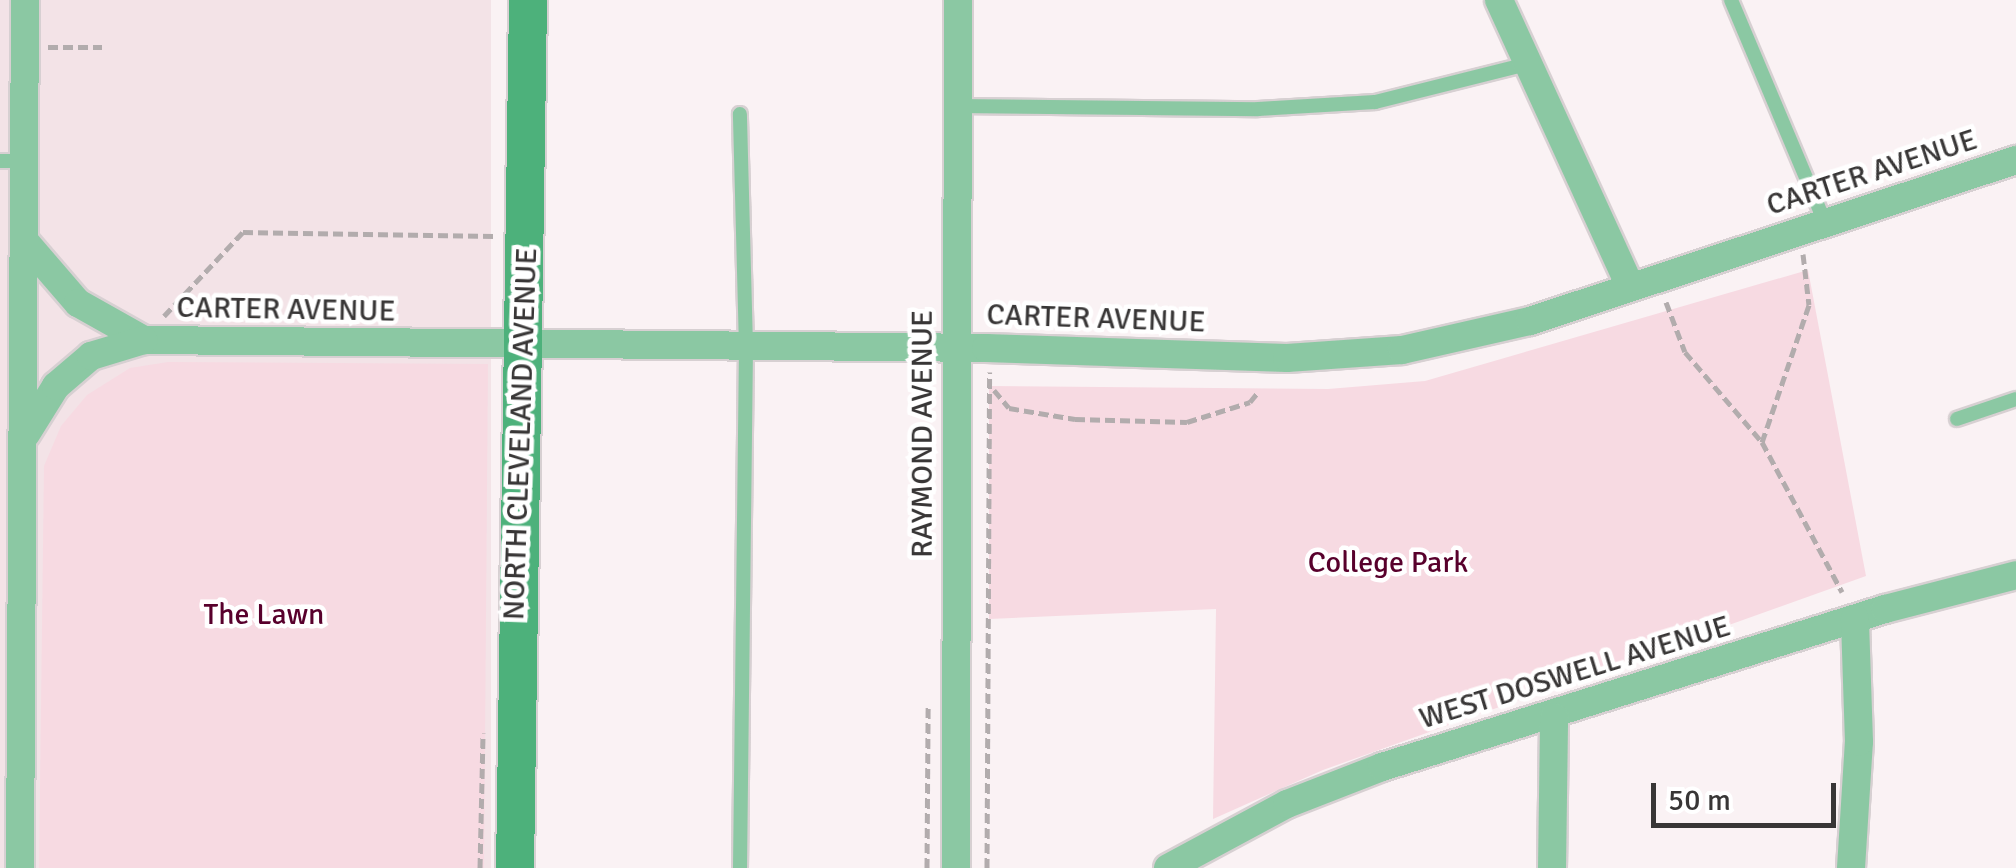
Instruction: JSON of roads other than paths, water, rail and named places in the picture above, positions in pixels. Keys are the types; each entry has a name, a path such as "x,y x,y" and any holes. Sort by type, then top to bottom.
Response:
{"main road":[{"name":"NORTH CLEVELAND AVENUE","path":"514,868 516,516 526,347 528,0"}],"street":[{"path":"20,868 27,244 12,161 25,0"},
{"name":"RAYMOND AVENUE","path":"956,868 958,0"},
{"path":"1498,0 1628,284"},
{"name":"CARTER AVENUE","path":"27,244 78,302 150,332 526,347 956,348 1287,358 1402,350 1530,321 1628,284 2016,160"},
{"name":"CARTER AVENUE","path":"23,440 56,386 92,356 150,332"},
{"name":"WEST DOSWELL AVENUE","path":"1168,868 1287,804 1382,767 1554,717 1855,619 2016,575"},
{"path":"1850,868 1859,742 1855,619"},
{"path":"1552,868 1554,717"}],"lane":[{"path":"1730,0 1813,227"},
{"path":"957,106 1258,108 1375,102 1527,64"},
{"path":"740,114 746,347 740,868"},
{"path":"1957,419 2016,399"}],"park label":[{"name":"College Park","path":"1388,563"},
{"name":"The Lawn","path":"264,615"}]}
